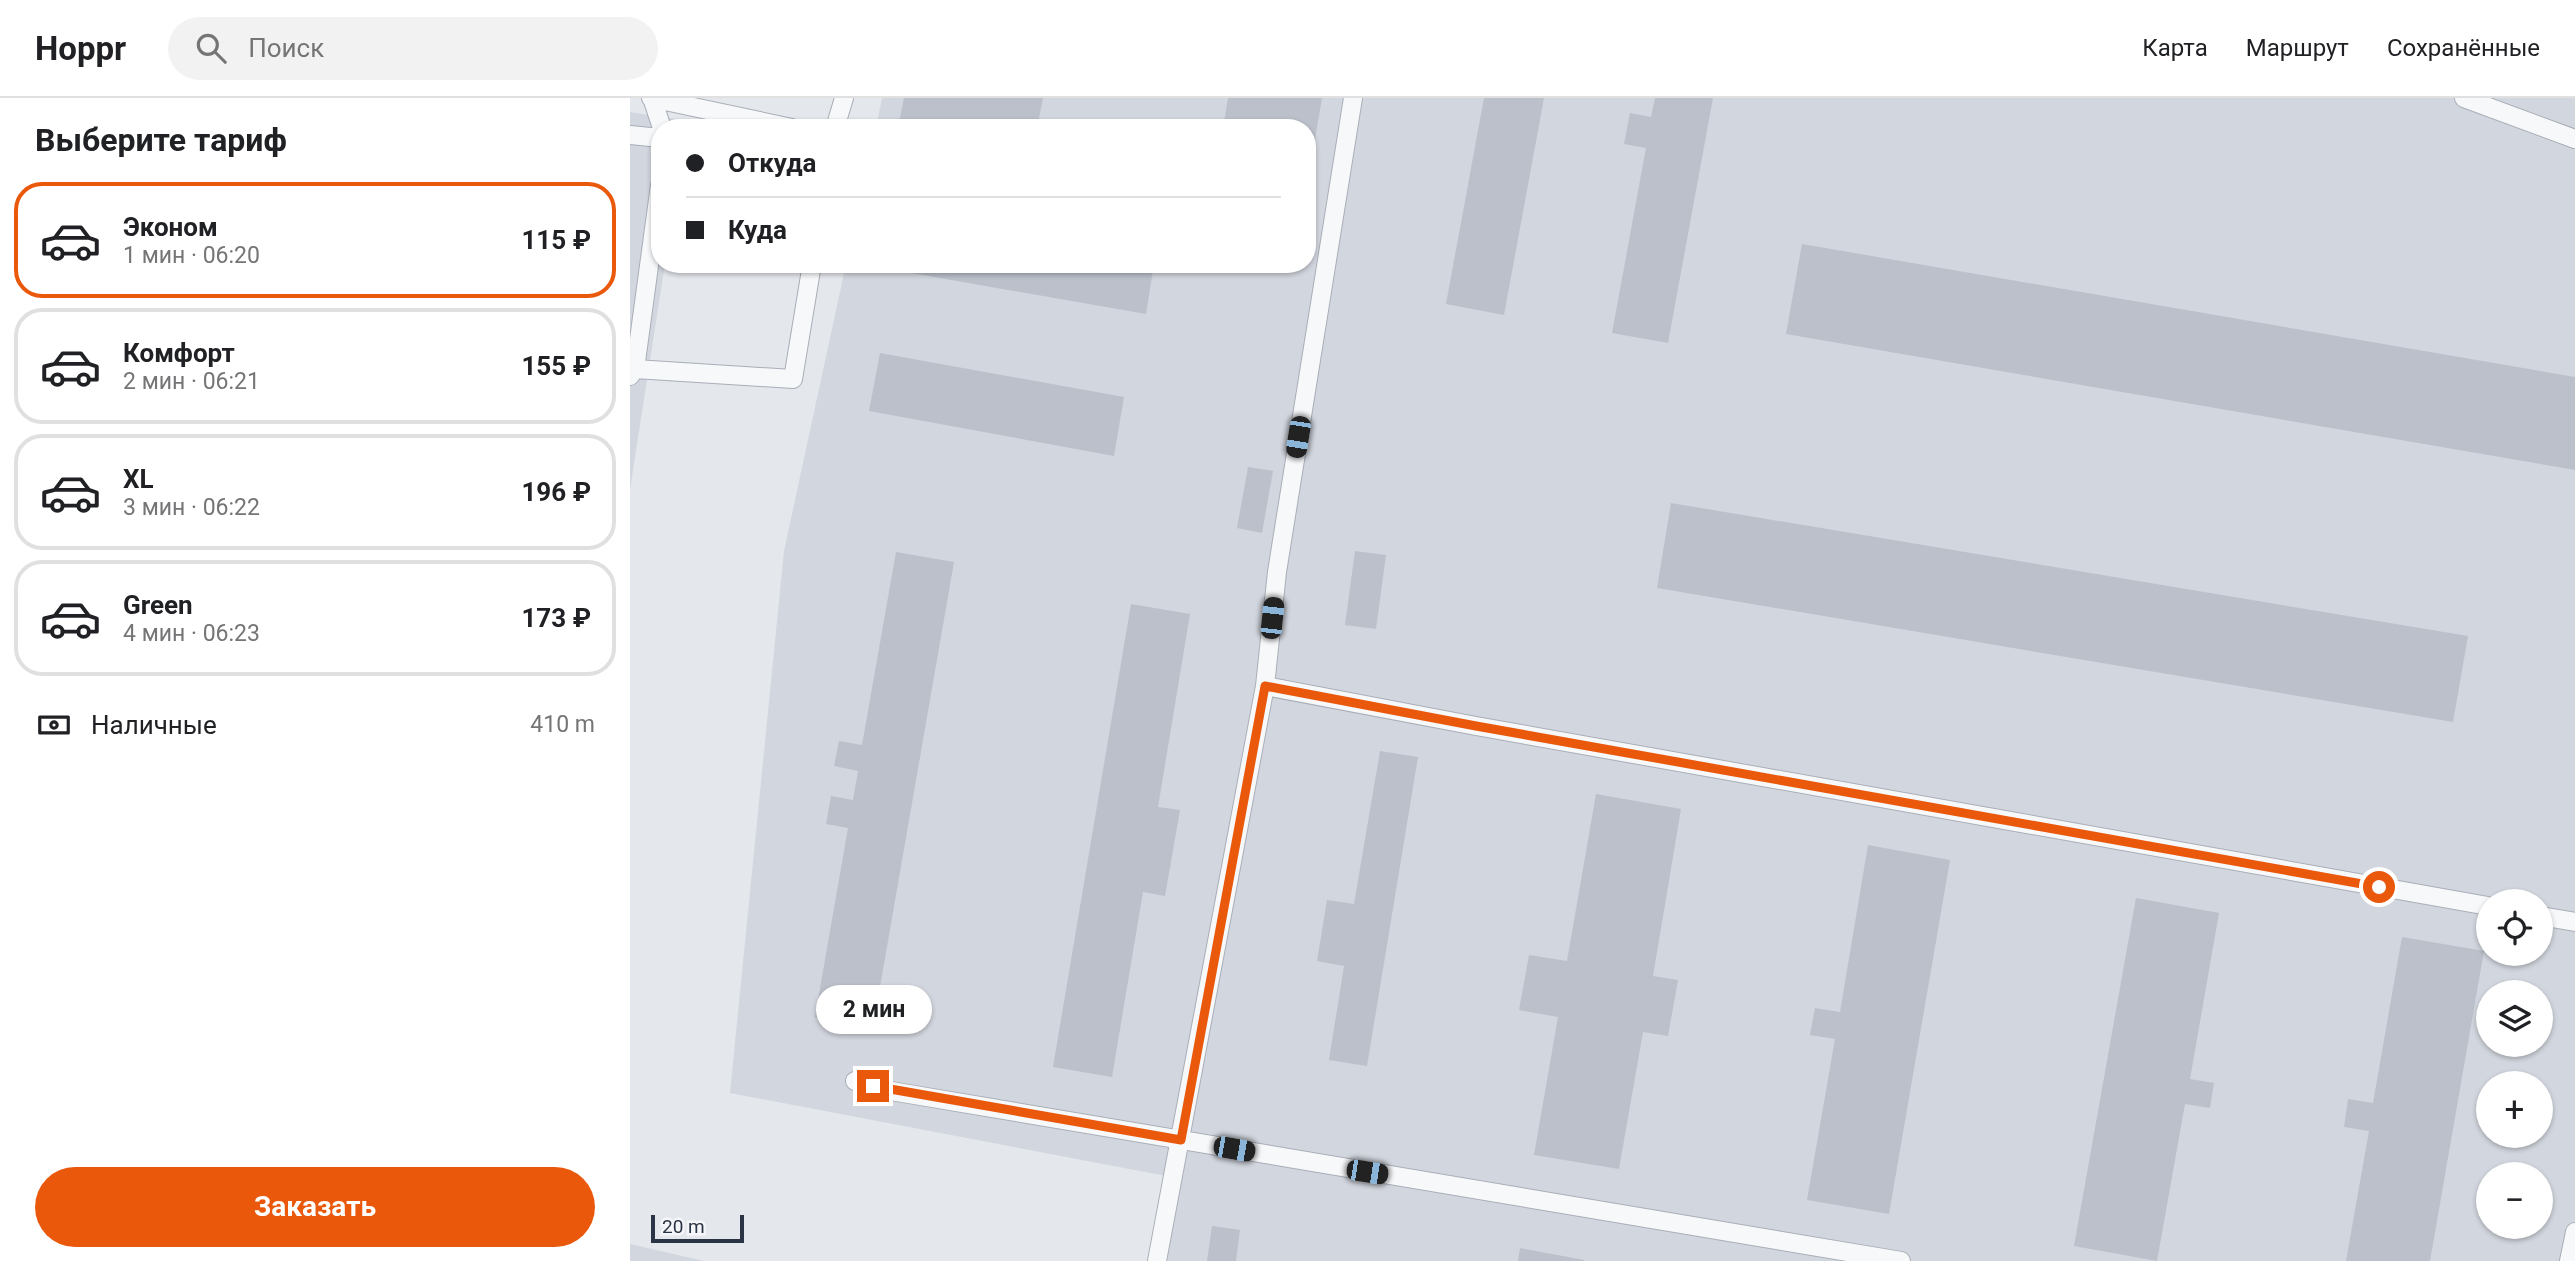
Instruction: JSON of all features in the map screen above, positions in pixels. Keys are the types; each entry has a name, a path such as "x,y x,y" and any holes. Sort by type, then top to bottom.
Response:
{"lane":[{"path":"652,98 659,119"},
{"path":"652,98 750,119"},
{"path":"838,119 844,98"},
{"path":"1157,1261 1265,686 1277,572 1353,98"},
{"path":"2463,98 2575,139"},
{"path":"630,135 651,137"},
{"path":"651,247 633,372 793,379 811,273"},
{"path":"1265,686 2476,904"},
{"path":"2553,918 2575,922"},
{"path":"855,1081 891,1091 1901,1261"},
{"path":"2569,1261 2575,1232"}],"shaded area":[{"path":"882,98 2575,98 2575,1261 1167,1261 1182,1179 730,1093 784,551 844,273 1316,273 1316,119 878,119"},
{"path":"630,112 674,119 651,119 651,273 664,273 630,489"},
{"path":"630,1244 704,1261 630,1261"}],"building":[{"path":"904,98 1043,98 1039,119 900,119"},
{"path":"1228,98 1322,98 1316,133 1316,119 1224,119"},
{"path":"1484,98 1544,98 1504,315 1446,304"},
{"path":"1655,98 1713,98 1668,343 1612,333 1646,148 1624,144 1630,113 1651,117"},
{"path":"1802,244 2575,377 2575,470 1786,334"},
{"path":"911,273 1153,273 1146,314"},
{"path":"880,353 1124,397 1114,456 869,411"},
{"path":"1248,467 1273,471 1262,533 1237,528"},
{"path":"1671,503 2468,636 2453,722 1657,588"},
{"path":"1355,551 1386,555 1376,629 1345,625"},
{"path":"896,552 954,562 873,1027 815,1017 848,828 826,824 831,796 853,800 858,771 834,766 839,741 862,745"},
{"path":"1131,604 1190,614 1158,807 1180,810 1165,896 1143,892 1112,1077 1053,1067"},
{"path":"1380,751 1418,757 1367,1066 1329,1060 1344,966 1317,961 1327,900 1354,904"},
{"path":"1596,794 1681,809 1653,976 1678,980 1668,1036 1643,1032 1619,1169 1534,1155 1558,1017 1519,1010 1529,955 1567,961"},
{"path":"1868,845 1950,860 1889,1214 1807,1200 1835,1039 1810,1035 1815,1008 1840,1012"},
{"path":"2136,898 2219,913 2190,1079 2214,1083 2210,1108 2185,1104 2157,1261 2074,1246"},
{"path":"2402,937 2476,950 2476,966 2481,966 2479,980 2476,980 2476,997 2430,1261 2346,1261 2369,1131 2344,1127 2348,1099 2373,1103"},
{"path":"1212,1226 1240,1230 1236,1261 1207,1261"},
{"path":"1520,1248 1584,1260 1584,1261 1518,1261"}],"route":[{"path":"873,1086 1181,1140 1265,686 2379,887"}]}
